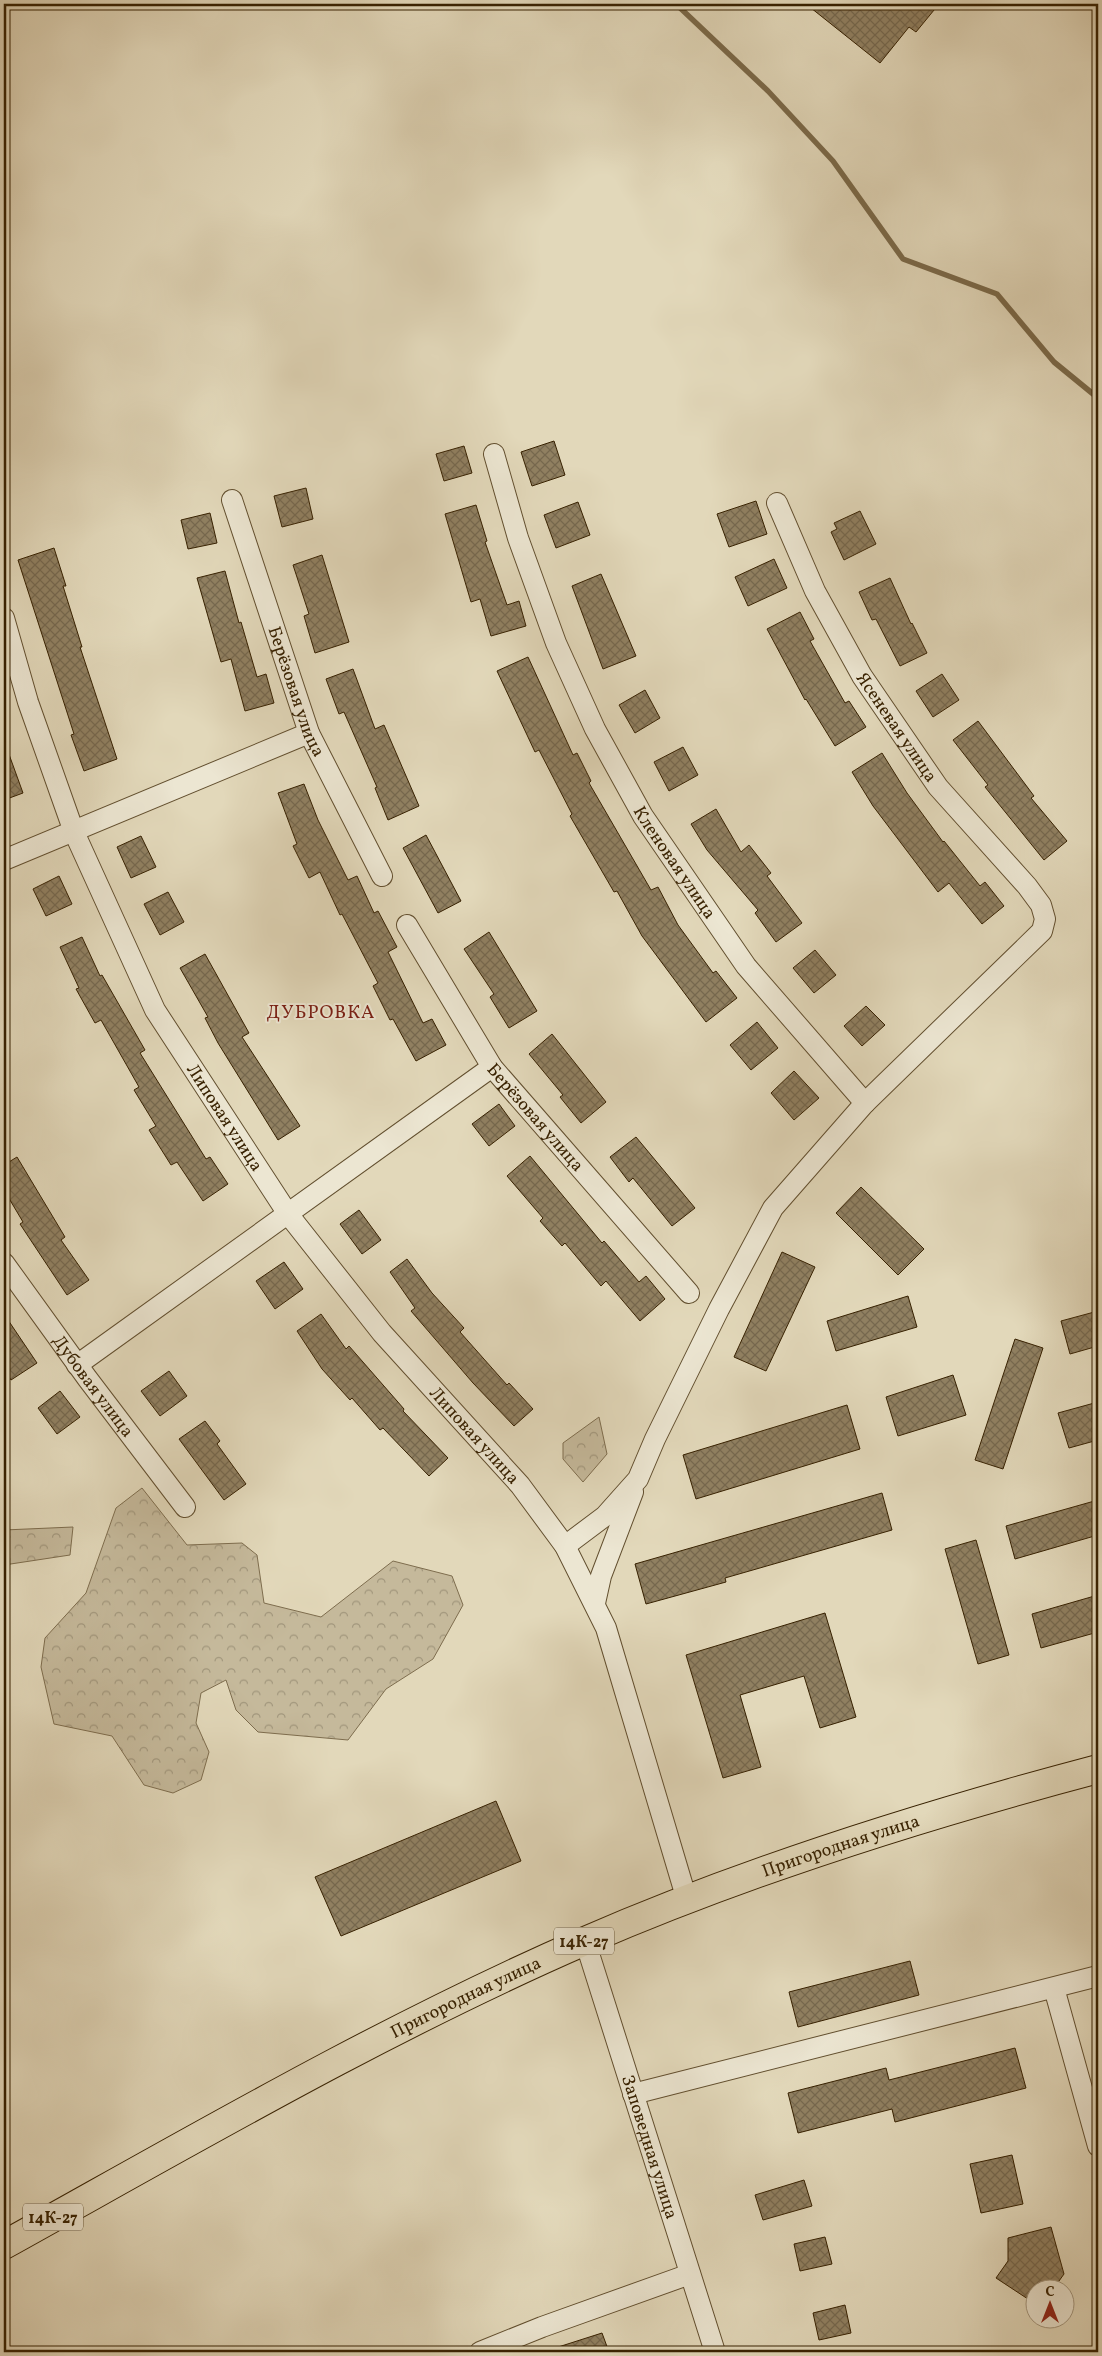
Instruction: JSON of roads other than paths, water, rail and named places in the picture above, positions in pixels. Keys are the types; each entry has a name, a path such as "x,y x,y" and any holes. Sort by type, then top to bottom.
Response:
{"main road":[{"name":"Пригородная улица","path":"4,2244 401,2027 585,1941 797,1858 989,1798 1098,1769"}],"street":[{"name":"Кленовая улица","path":"494,454 518,538 556,643 594,729 643,816 746,966 865,1103"},
{"name":"Берёзовая улица","path":"232,500 310,733 382,876"},
{"name":"Ясеневая улица","path":"777,503 815,591 862,676 938,787 1027,886 1041,906 1045,919 1042,931 865,1103"},
{"name":"Липовая улица","path":"4,618 28,702 74,832 155,1010 288,1214 382,1333 520,1485 565,1546 606,1628 687,1900"},
{"path":"4,860 74,832 113,813 310,733"},
{"name":"Берёзовая улица","path":"406,925 492,1067 689,1293"},
{"path":"77,1366 492,1067"},
{"path":"595,1603 601,1576 655,1439 719,1309 773,1208 865,1103"},
{"name":"Дубовая улица","path":"4,1263 77,1366 185,1507"},
{"path":"565,1546 605,1516 638,1479"},
{"name":"Заповедная улица","path":"585,1941 715,2352"},
{"path":"633,2094 1098,1976"},
{"path":"1054,1988 1098,2146"},
{"path":"483,2352 542,2327 690,2274"}],"waterway":[{"path":"676,4 768,91 833,161 903,259 997,294 1054,362 1098,398"}],"district":[{"name":"ДУБРОВКА","path":"321,1011"}]}
